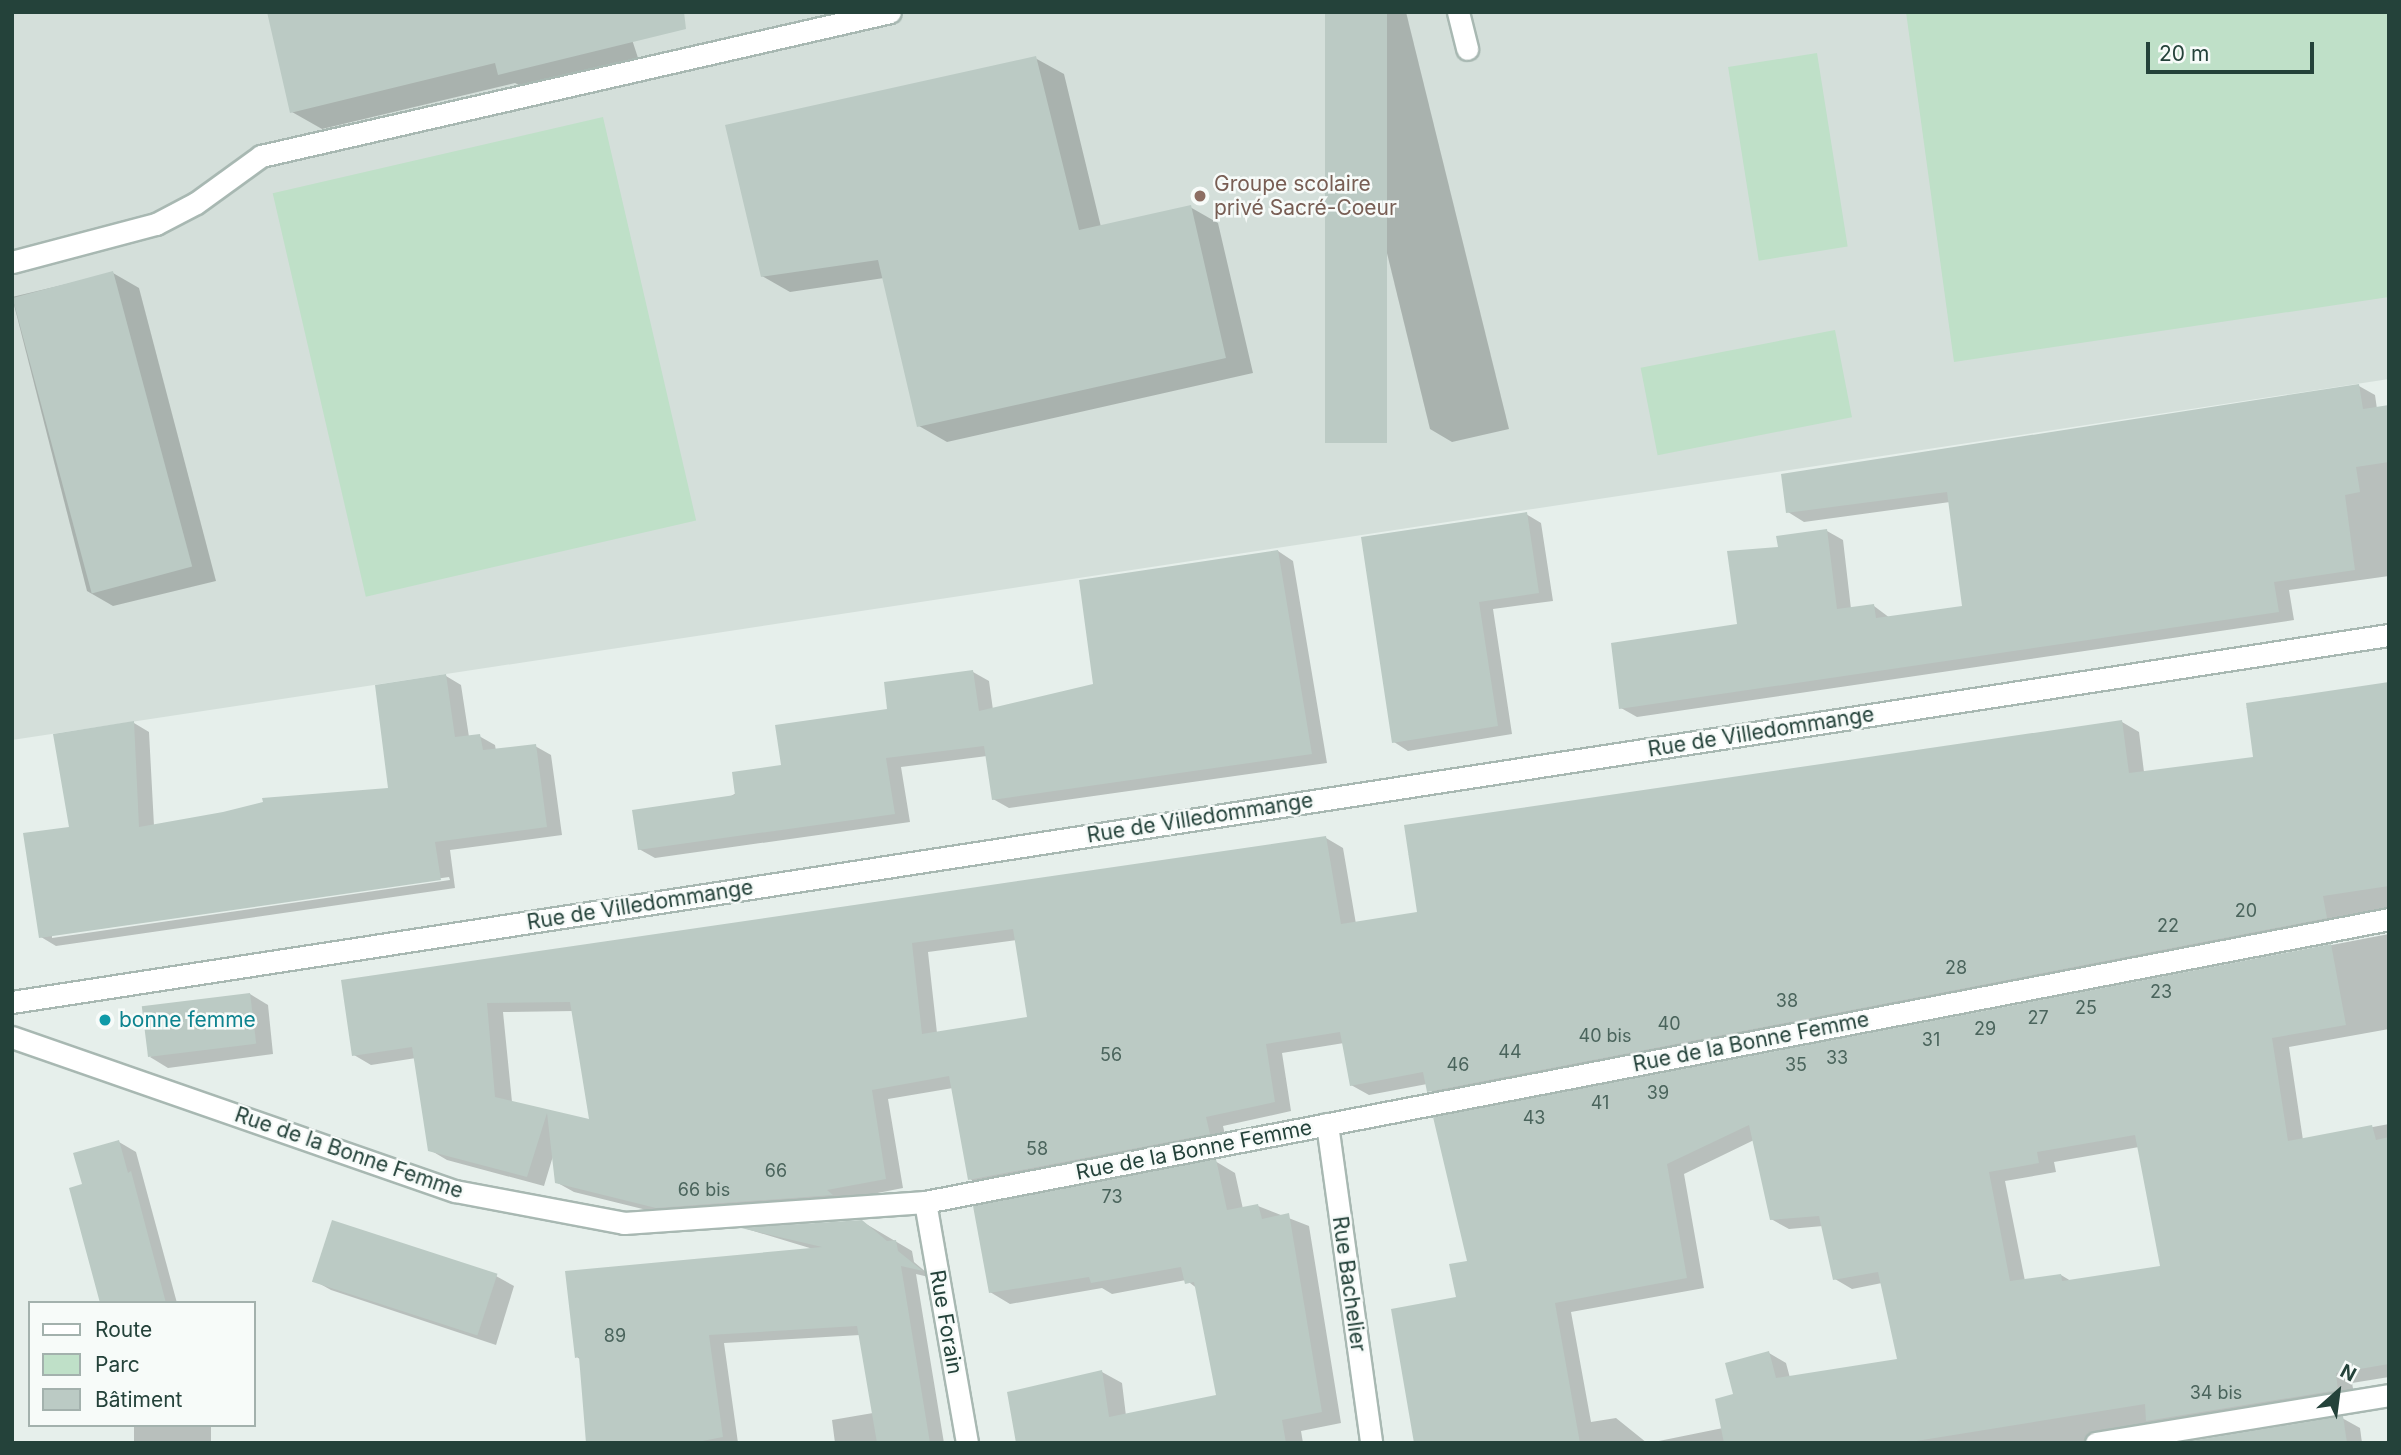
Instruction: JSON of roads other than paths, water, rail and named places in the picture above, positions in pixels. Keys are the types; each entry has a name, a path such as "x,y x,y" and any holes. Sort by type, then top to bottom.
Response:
{"street":[{"path":"12,262 156,224 196,203 261,156 890,12"},
{"path":"1458,12 1466,49"},
{"name":"Rue de Villedommange","path":"12,1002 2389,635"},
{"name":"Rue de la Bonne Femme","path":"12,1037 455,1191 624,1223 925,1202 2389,919"},
{"name":"Rue Bachelier","path":"1327,1125 1371,1443"},
{"name":"Rue Forain","path":"925,1202 967,1443"},
{"path":"2096,1443 2389,1395"}],"place":[{"name":"Groupe scolaire privé Sacré-Coeur","path":"1200,196"},
{"name":"bonne femme","path":"105,1020"}]}
